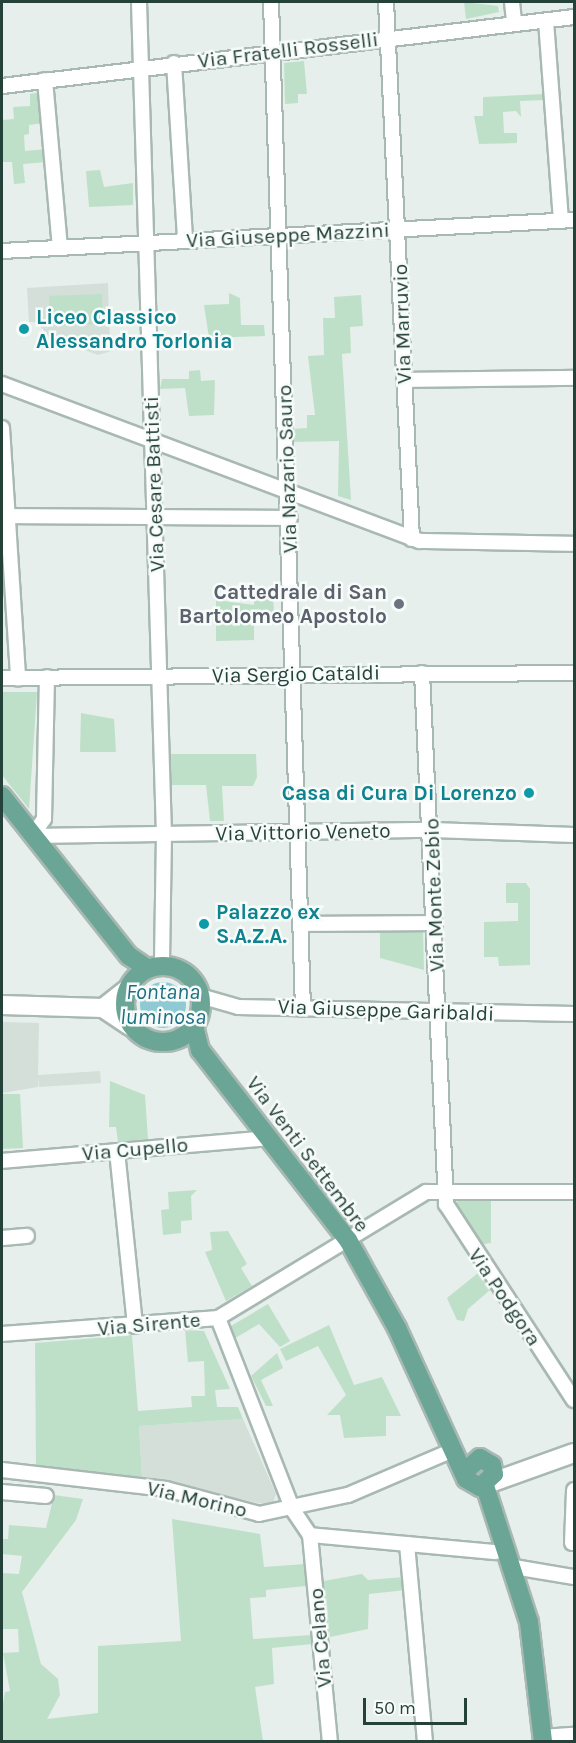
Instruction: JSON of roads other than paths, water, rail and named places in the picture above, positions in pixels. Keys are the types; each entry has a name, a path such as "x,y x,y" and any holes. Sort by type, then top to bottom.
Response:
{"main road":[{"path":"2,796 143,976 130,1026 150,1041 174,1041 200,1050"},
{"path":"143,976 186,974 200,996 194,1026 174,1041"},
{"name":"Via Venti Settembre","path":"194,1026 200,1050 348,1240 397,1328 453,1450"},
{"path":"453,1450 479,1475 490,1515 514,1567 533,1646 542,1739"},
{"path":"479,1475 495,1552 521,1595"}],"street":[{"name":"Via Cesare Battisti","path":"139,2 164,834 143,976"},
{"name":"Via Nazario Sauro","path":"271,2 271,51 290,518 303,1008"},
{"name":"Via Marruvio","path":"386,2 412,539"},
{"path":"513,2 513,21"},
{"name":"Via Fratelli Rosselli","path":"2,86 271,51 388,39 513,21 546,21 574,17"},
{"path":"546,21 568,220"},
{"path":"174,63 185,240"},
{"path":"45,80 60,247"},
{"name":"Via Giuseppe Mazzini","path":"2,251 278,233 398,230 568,220"},
{"path":"405,380 574,378"},
{"path":"2,384 412,539 574,544"},
{"path":"2,428 5,516 18,678"},
{"path":"5,516 290,518"},
{"name":"Via Sergio Cataldi","path":"2,678 158,677 294,672 574,673"},
{"name":"Via Monte Zebio","path":"422,673 432,831 445,1190"},
{"path":"32,836 44,819 47,677"},
{"name":"Via Vittorio Veneto","path":"32,836 432,831 574,835"},
{"path":"302,924 435,923"},
{"path":"103,1008 143,976"},
{"name":"Via Giuseppe Garibaldi","path":"200,996 238,1007 439,1014 574,1014"},
{"path":"2,1005 103,1008 130,1026"},
{"name":"Via Cupello","path":"2,1161 269,1138"},
{"path":"117,1151 135,1326"},
{"name":"Via Sirente","path":"2,1335 218,1318 426,1192 445,1190 574,1192"},
{"name":"Via Podgora","path":"445,1190 446,1204 479,1260 574,1400"},
{"path":"2,1238 27,1236"},
{"path":"218,1318 293,1510 310,1535 495,1552"},
{"name":"Via Morino","path":"2,1470 166,1489 260,1515 293,1510 358,1491 453,1450"},
{"path":"479,1475 520,1475 574,1453"},
{"path":"572,1543 574,1490"},
{"path":"2,1492 46,1496"},
{"name":"Via Celano","path":"310,1535 330,1742"},
{"path":"406,1544 425,1742"},
{"path":"514,1567 574,1577"},
{"path":"542,1739 574,1734"}],"water":[{"name":"Fontana luminosa","path":"163,982 179,989 186,1005 179,1021 163,1028 147,1021 140,1005 147,989"}],"place":[{"name":"Liceo Classico Alessandro Torlonia","path":"24,329"},
{"name":"Cattedrale di San Bartolomeo Apostolo","path":"399,604"},
{"name":"Casa di Cura Di Lorenzo","path":"529,793"},
{"name":"Palazzo ex S.A.Z.A.","path":"204,924"}]}
